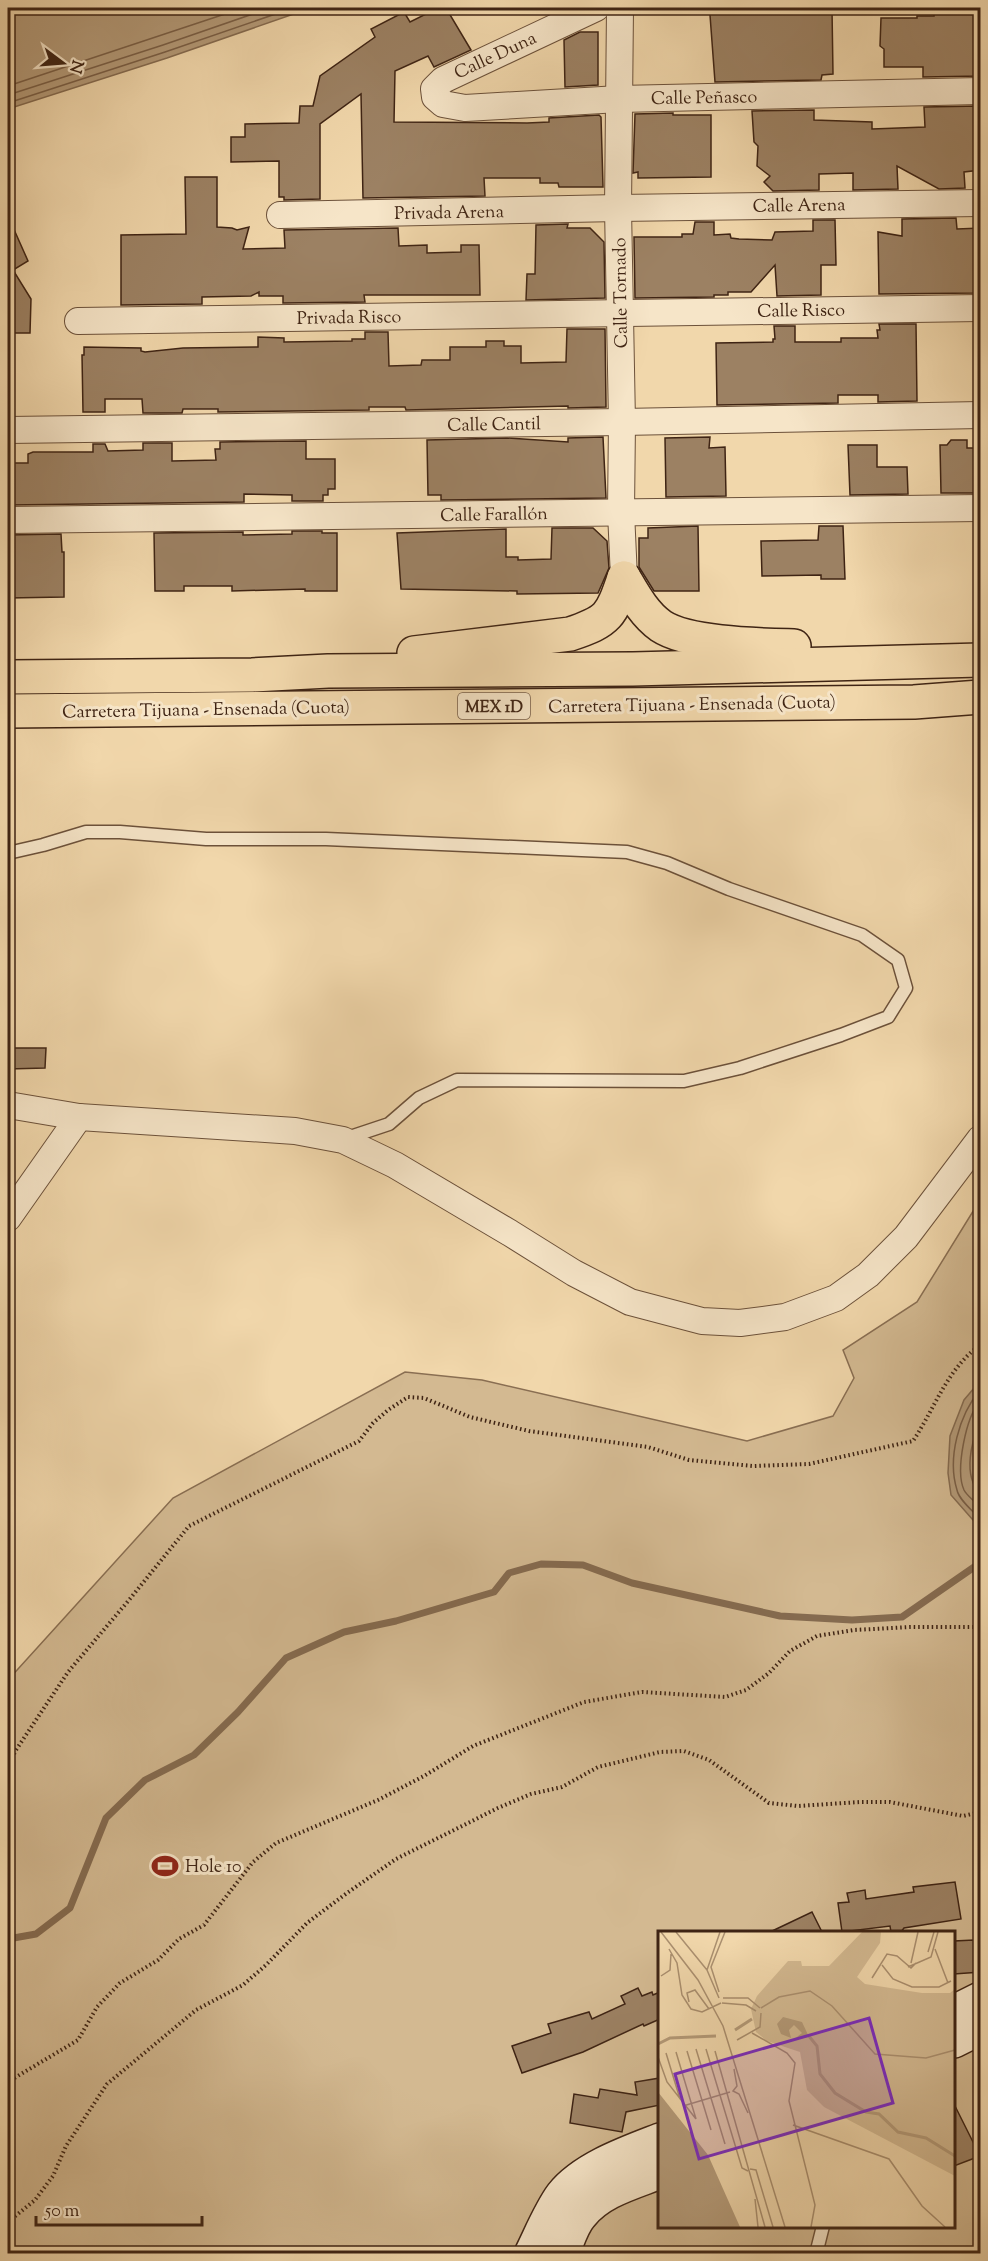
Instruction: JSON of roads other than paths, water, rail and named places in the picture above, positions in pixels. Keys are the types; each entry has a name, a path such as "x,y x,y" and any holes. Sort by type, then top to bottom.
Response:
{"highway":[{"path":"624,578 638,602 657,623 668,630 704,639 765,645 824,647 887,663"},
{"path":"328,671 344,665 386,656 570,634 591,627 604,619 614,608 624,578"},
{"name":"Carretera Tijuana - Ensenada (Cuota)","path":"8,677 252,675 328,671 633,669 981,660"},
{"name":"Carretera Tijuana - Ensenada (Cuota)","path":"8,711 914,702 981,697"},
{"path":"914,702 981,716"}],"street":[{"name":"Calle Duna","path":"433,93 436,85 442,80 596,8"},
{"name":"Calle Tornado","path":"620,8 618,208 621,312 621,512 624,578"},
{"name":"Calle Peñasco","path":"433,93 442,104 465,108 619,99 981,91"},
{"name":"Calle Arena","path":"618,208 981,203"},
{"name":"Privada Arena","path":"280,215 618,208"},
{"name":"Calle Risco","path":"621,312 981,308"},
{"name":"Privada Risco","path":"78,321 621,312"},
{"name":"Calle Cantil","path":"8,430 981,415"},
{"name":"Calle Farallón","path":"8,520 981,508"},
{"path":"8,1105 79,1116 295,1131 343,1140 395,1166 510,1233 574,1274 630,1302 702,1321 740,1323 784,1317 826,1302 836,1298 868,1275 906,1237 981,1139"},
{"path":"8,1218 79,1116"},
{"path":"955,2012 981,1999"},
{"path":"955,2041 981,2028"},
{"path":"531,2253 562,2195 588,2173 607,2162 658,2141"},
{"path":"562,2253 579,2216 597,2199 617,2188 658,2173"}],"lane":[{"path":"8,853 86,832 120,831 165,837 206,839 326,839 627,852 666,863 729,889 862,935 898,960 906,988 888,1017 740,1068 684,1081 457,1080 419,1098 389,1124 343,1140"},
{"path":"816,2253 822,2228"}],"water":[{"path":"8,8 311,8 167,58 8,109"},
{"path":"980,1381 980,1528 951,1495 948,1473 950,1436 964,1400"}],"waterway":[{"path":"8,1939 36,1934 70,1908 106,1818 145,1780 194,1755 238,1712 286,1658 344,1632 396,1621 494,1592 509,1573 541,1564 583,1565 632,1583 780,1616 852,1620 902,1617 980,1563"}],"place":[{"name":"Hole 10","path":"165,1866"}]}
